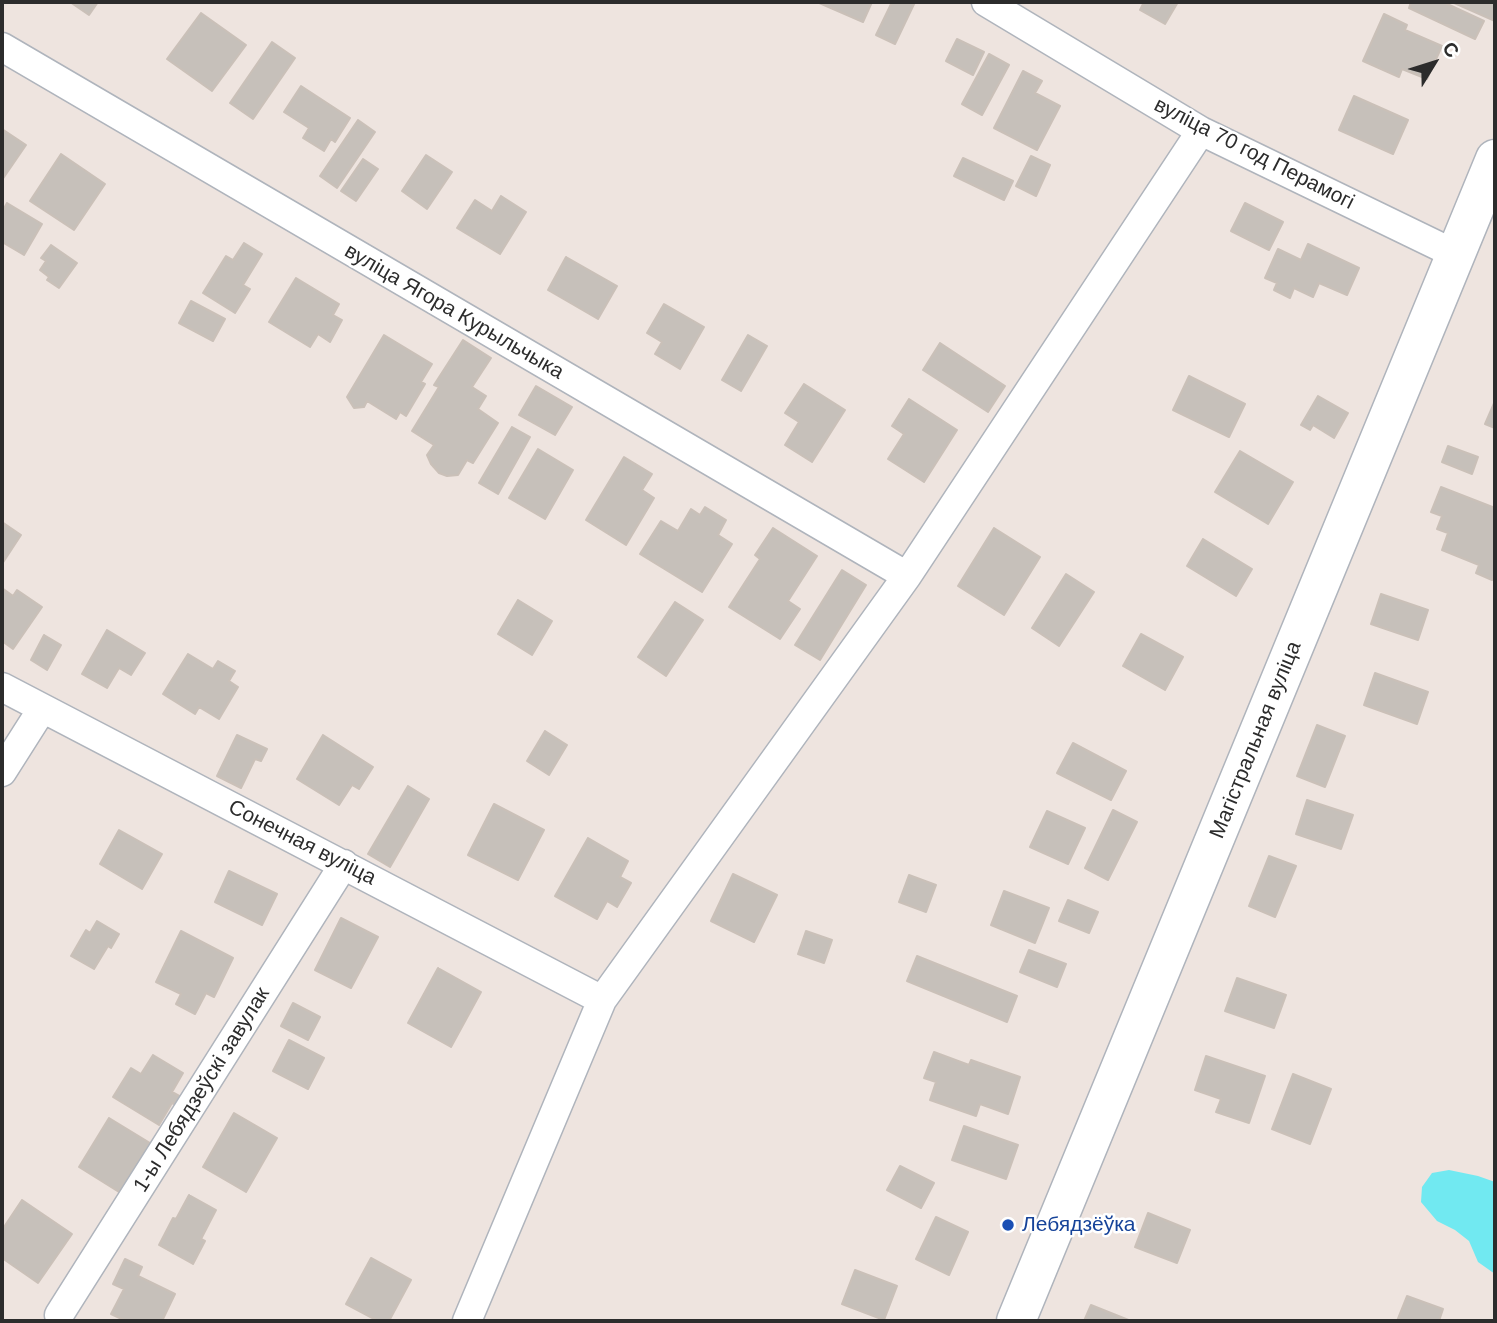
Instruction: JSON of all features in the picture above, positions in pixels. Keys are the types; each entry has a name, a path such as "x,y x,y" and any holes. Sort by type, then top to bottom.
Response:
{"main road":[{"name":"Магістральная вуліца","path":"1016,1321 1495,159"}],"street":[{"name":"вуліца 70 год Перамогі","path":"986,2 1201,131 1455,254"},
{"name":"вуліца Ягора Курыльчыка","path":"2,47 907,576"},
{"path":"467,1321 602,1000 907,576 1201,131"},
{"name":"Сонечная вуліца","path":"2,687 602,1000"},
{"path":"2,772 42,709"},
{"name":"1-ы Лебядзеўскі завулак","path":"59,1315 344,864"}],"water":[{"path":"1449,1170 1495,1182 1495,1274 1478,1262 1469,1241 1437,1221 1421,1202 1422,1187 1432,1173"}],"building":[{"path":"70,2 98,2 89,15"},
{"path":"817,2 872,2 863,22"},
{"path":"892,2 915,2 895,44 876,35"},
{"path":"1144,2 1178,2 1165,24 1140,10"},
{"path":"1411,2 1443,2 1484,21 1475,39 1409,8"},
{"path":"1452,2 1495,2 1495,21"},
{"path":"201,13 246,45 212,91 167,59"},
{"path":"1384,14 1407,25 1405,30 1442,46 1427,79 1402,69 1399,77 1363,61"},
{"path":"957,39 984,52 973,75 946,61"},
{"path":"272,42 295,58 253,119 230,103"},
{"path":"989,54 1009,65 982,115 962,104"},
{"path":"1023,71 1042,81 1035,93 1060,106 1037,150 994,128"},
{"path":"301,86 350,118 335,142 331,139 324,151 303,138 309,128 284,112"},
{"path":"1354,96 1408,120 1393,154 1339,130"},
{"path":"358,120 375,132 337,188 320,176"},
{"path":"2,129 26,145 2,180"},
{"path":"61,154 105,184 74,230 30,201"},
{"path":"426,155 452,172 427,209 402,191"},
{"path":"1031,156 1050,165 1036,196 1016,186"},
{"path":"963,158 1013,181 1004,200 954,176"},
{"path":"363,159 378,169 356,201 341,191"},
{"path":"501,196 526,212 500,254 457,228 475,200 492,211"},
{"path":"7,203 42,224 24,255 2,242 2,212"},
{"path":"1245,203 1283,222 1269,250 1231,231"},
{"path":"244,243 262,254 243,285 250,289 235,313 203,293 226,256 233,260"},
{"path":"1308,244 1359,268 1347,295 1319,283 1313,297 1294,288 1290,298 1274,290 1277,283 1265,278 1278,249 1301,260"},
{"path":"51,245 77,263 59,288 47,280 49,277 40,270 46,261 41,258"},
{"path":"566,257 617,286 598,319 548,290"},
{"path":"296,278 339,304 333,315 342,320 330,342 318,334 310,347 269,322"},
{"path":"191,301 225,319 213,341 179,323"},
{"path":"664,304 704,327 680,369 655,354 662,342 647,333"},
{"path":"384,335 432,364 421,382 425,384 406,416 400,412 396,419 367,401 364,407 354,408 347,397"},
{"path":"748,335 767,346 741,391 722,380"},
{"path":"463,340 491,358 472,387 486,396 478,409 498,423 473,463 467,460 458,475 447,476 439,473 427,455 434,445 412,431 439,387 434,385"},
{"path":"940,343 1005,386 988,412 923,370"},
{"path":"1189,376 1245,404 1229,437 1173,410"},
{"path":"804,384 845,410 812,462 785,445 799,422 785,413"},
{"path":"536,386 572,407 555,435 519,415"},
{"path":"1318,396 1348,413 1334,438 1313,425 1310,430 1301,425"},
{"path":"909,399 957,430 924,482 888,459 904,434 892,426"},
{"path":"1495,401 1495,428 1485,424"},
{"path":"512,427 530,437 498,494 479,483"},
{"path":"1448,446 1478,457 1472,474 1442,462"},
{"path":"538,449 573,470 545,519 509,498"},
{"path":"1240,451 1293,482 1268,524 1215,492"},
{"path":"624,457 652,474 642,490 654,498 626,545 586,520"},
{"path":"1441,487 1495,508 1495,573 1492,580 1476,573 1479,565 1442,550 1448,533 1437,529 1442,516 1431,512"},
{"path":"705,507 726,520 718,535 732,544 702,592 640,554 661,521 678,531 691,509 700,515"},
{"path":"2,522 21,535 2,564"},
{"path":"773,528 817,556 788,601 800,609 780,639 729,607 760,559 755,555"},
{"path":"994,528 1040,557 1004,615 958,586"},
{"path":"1203,539 1252,569 1236,596 1187,566"},
{"path":"842,570 866,585 820,660 795,645"},
{"path":"1066,574 1094,592 1059,646 1032,628"},
{"path":"2,588 13,596 17,590 42,607 13,649 2,641"},
{"path":"1381,594 1428,610 1418,640 1371,624"},
{"path":"518,600 552,621 532,655 498,634"},
{"path":"675,602 703,620 666,676 638,657"},
{"path":"107,630 145,653 131,675 119,668 107,688 82,674"},
{"path":"1141,634 1183,657 1165,690 1123,666"},
{"path":"44,635 61,645 47,670 31,660"},
{"path":"188,654 213,669 218,661 235,671 229,681 238,687 219,719 199,707 195,714 163,694"},
{"path":"1375,673 1428,692 1417,724 1364,705"},
{"path":"1317,725 1345,736 1325,787 1297,776"},
{"path":"545,731 567,745 549,775 527,761"},
{"path":"237,735 267,749 261,761 255,759 241,788 217,776"},
{"path":"323,735 373,767 359,789 352,785 339,805 297,779"},
{"path":"1073,743 1126,771 1111,800 1057,773"},
{"path":"408,786 429,799 390,867 368,854"},
{"path":"1307,800 1353,815 1341,849 1296,834"},
{"path":"494,804 544,830 518,880 468,855"},
{"path":"1113,810 1137,822 1108,880 1085,868"},
{"path":"1047,811 1085,828 1068,864 1030,847"},
{"path":"119,830 162,854 142,889 100,864"},
{"path":"588,838 628,861 620,877 631,883 617,907 607,901 597,919 555,896"},
{"path":"1269,856 1296,866 1275,917 1249,906"},
{"path":"229,871 277,894 262,925 215,902"},
{"path":"733,874 777,895 754,942 711,921"},
{"path":"909,875 936,885 926,912 899,902"},
{"path":"1004,891 1049,908 1035,943 991,925"},
{"path":"1068,900 1098,912 1089,933 1059,921"},
{"path":"341,918 378,937 351,988 315,970"},
{"path":"97,921 119,934 94,969 71,956 86,930 90,933"},
{"path":"181,931 233,958 214,997 206,993 195,1014 176,1004 181,994 156,982"},
{"path":"806,931 832,940 824,963 798,954"},
{"path":"1029,950 1066,964 1057,987 1020,972"},
{"path":"917,956 1017,996 1007,1022 907,981"},
{"path":"438,968 481,992 451,1047 408,1023"},
{"path":"1237,978 1286,995 1274,1028 1225,1011"},
{"path":"293,1003 320,1017 308,1040 281,1026"},
{"path":"289,1040 324,1058 308,1089 273,1071"},
{"path":"934,1052 969,1065 971,1060 1020,1077 1008,1114 980,1104 976,1116 930,1100 936,1082 924,1078"},
{"path":"153,1055 183,1073 172,1092 183,1098 178,1106 172,1103 159,1125 113,1097 131,1068 141,1074"},
{"path":"1206,1056 1265,1076 1249,1123 1216,1112 1221,1099 1195,1090"},
{"path":"1293,1074 1331,1089 1310,1144 1272,1129"},
{"path":"234,1113 277,1138 246,1192 203,1167"},
{"path":"109,1118 150,1143 119,1192 79,1167"},
{"path":"964,1126 1018,1145 1006,1179 952,1160"},
{"path":"900,1166 934,1183 921,1208 887,1190"},
{"path":"189,1195 216,1210 201,1239 205,1241 193,1264 159,1245"},
{"path":"22,1200 72,1234 38,1283 2,1258 2,1230"},
{"path":"1148,1213 1190,1230 1177,1263 1135,1247"},
{"path":"936,1217 968,1232 949,1275 916,1259"},
{"path":"371,1258 411,1280 389,1321 378,1321 346,1304"},
{"path":"125,1259 142,1267 138,1276 175,1294 162,1321 126,1321 111,1314 124,1289 113,1284"},
{"path":"855,1270 897,1286 884,1320 842,1304"},
{"path":"1407,1296 1443,1309 1439,1321 1397,1321"},
{"path":"1091,1305 1131,1321 1084,1321"}],"place":[{"name":"Лебядзёўка","path":"1008,1225"}]}
